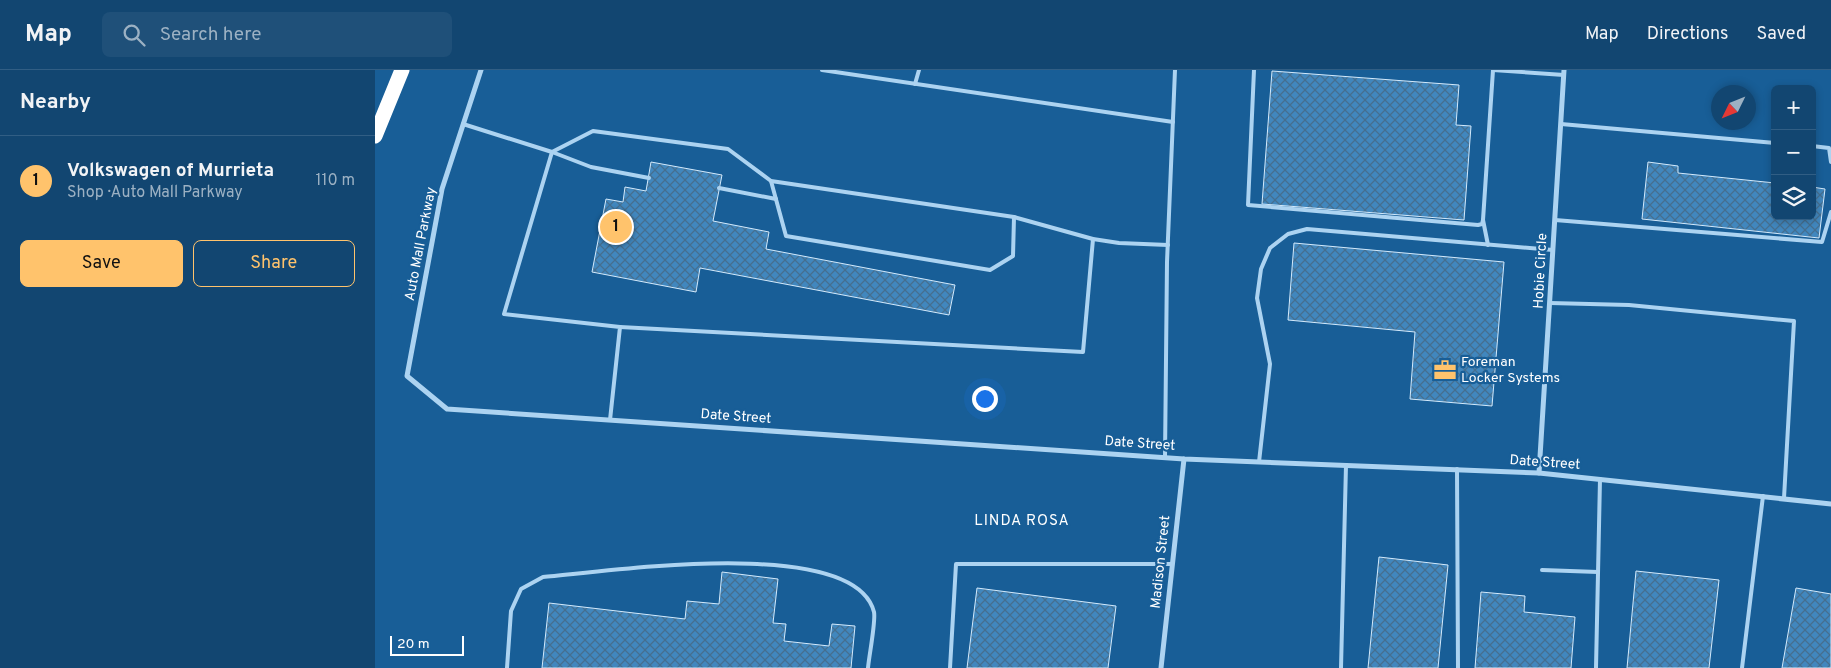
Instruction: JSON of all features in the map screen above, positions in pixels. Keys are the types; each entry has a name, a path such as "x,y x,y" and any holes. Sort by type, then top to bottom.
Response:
{"highway":[{"path":"375,136 403,70"}],"street":[{"name":"Auto Mall Parkway","path":"447,409 407,376 442,189 481,70"},
{"name":"Hobie Circle","path":"1539,473 1564,72"},
{"name":"Date Street","path":"447,409 1184,459 1539,473 1831,504"},
{"name":"Madison Street","path":"1161,668 1184,459"}],"lane":[{"path":"821,70 1173,122"},
{"path":"915,84 919,70"},
{"path":"1165,457 1168,245 1175,70"},
{"path":"1255,70 1248,205 1478,225 1482,224 1483,220"},
{"path":"1487,245 1483,220 1493,70 1564,72"},
{"path":"463,124 552,152 591,167 649,178"},
{"path":"1561,124 1771,143"},
{"path":"1093,239 1083,352 620,327 504,314 552,152 593,131 727,149 771,182 1014,217 1093,239 1119,243 1168,245"},
{"path":"1816,146 1829,148 1831,162"},
{"path":"771,182 787,236 990,270 1013,256 1014,217"},
{"path":"719,188 776,198"},
{"path":"1555,220 1822,242 1831,212"},
{"path":"1259,462 1270,364 1257,298 1261,269 1271,248 1288,234 1307,229 1553,250"},
{"path":"1550,303 1629,305 1794,321 1784,498"},
{"path":"610,420 620,327"},
{"path":"1341,668 1346,465"},
{"path":"1457,469 1458,668"},
{"path":"1596,668 1600,479"},
{"path":"1742,668 1763,496"},
{"path":"507,668 511,611 521,589 543,578 695,564 763,563 820,571 860,589 874,612 868,668"},
{"path":"950,668 956,564 1172,564"},
{"path":"1542,570 1598,572"}],"building":[{"path":"1272,71 1459,85 1456,125 1471,126 1464,220 1262,204"},
{"path":"651,162 722,175 713,221 769,232 766,249 955,285 949,315 700,268 696,292 592,272 606,199 623,202 625,187 646,191"},
{"path":"1648,162 1678,166 1678,173 1771,183 1771,220 1816,220 1816,188 1825,189 1819,238 1642,219"},
{"path":"1294,243 1504,262 1492,406 1410,399 1415,332 1288,320"},
{"path":"1379,557 1448,565 1438,668 1368,668"},
{"path":"1636,571 1719,580 1709,668 1627,668"},
{"path":"722,572 778,579 773,623 786,624 784,641 829,646 832,624 855,626 851,668 542,668 549,603 685,619 687,601 719,604"},
{"path":"977,588 1116,606 1108,668 967,668"},
{"path":"1796,588 1831,594 1831,668 1782,668"},
{"path":"1481,592 1525,596 1524,612 1575,617 1571,668 1475,668"}],"place":[{"name":"Volkswagen of Murrieta","path":"616,227"},
{"name":"Foreman Locker Systems","path":"1445,370"}],"district":[{"name":"LINDA ROSA","path":"1022,521"}]}
